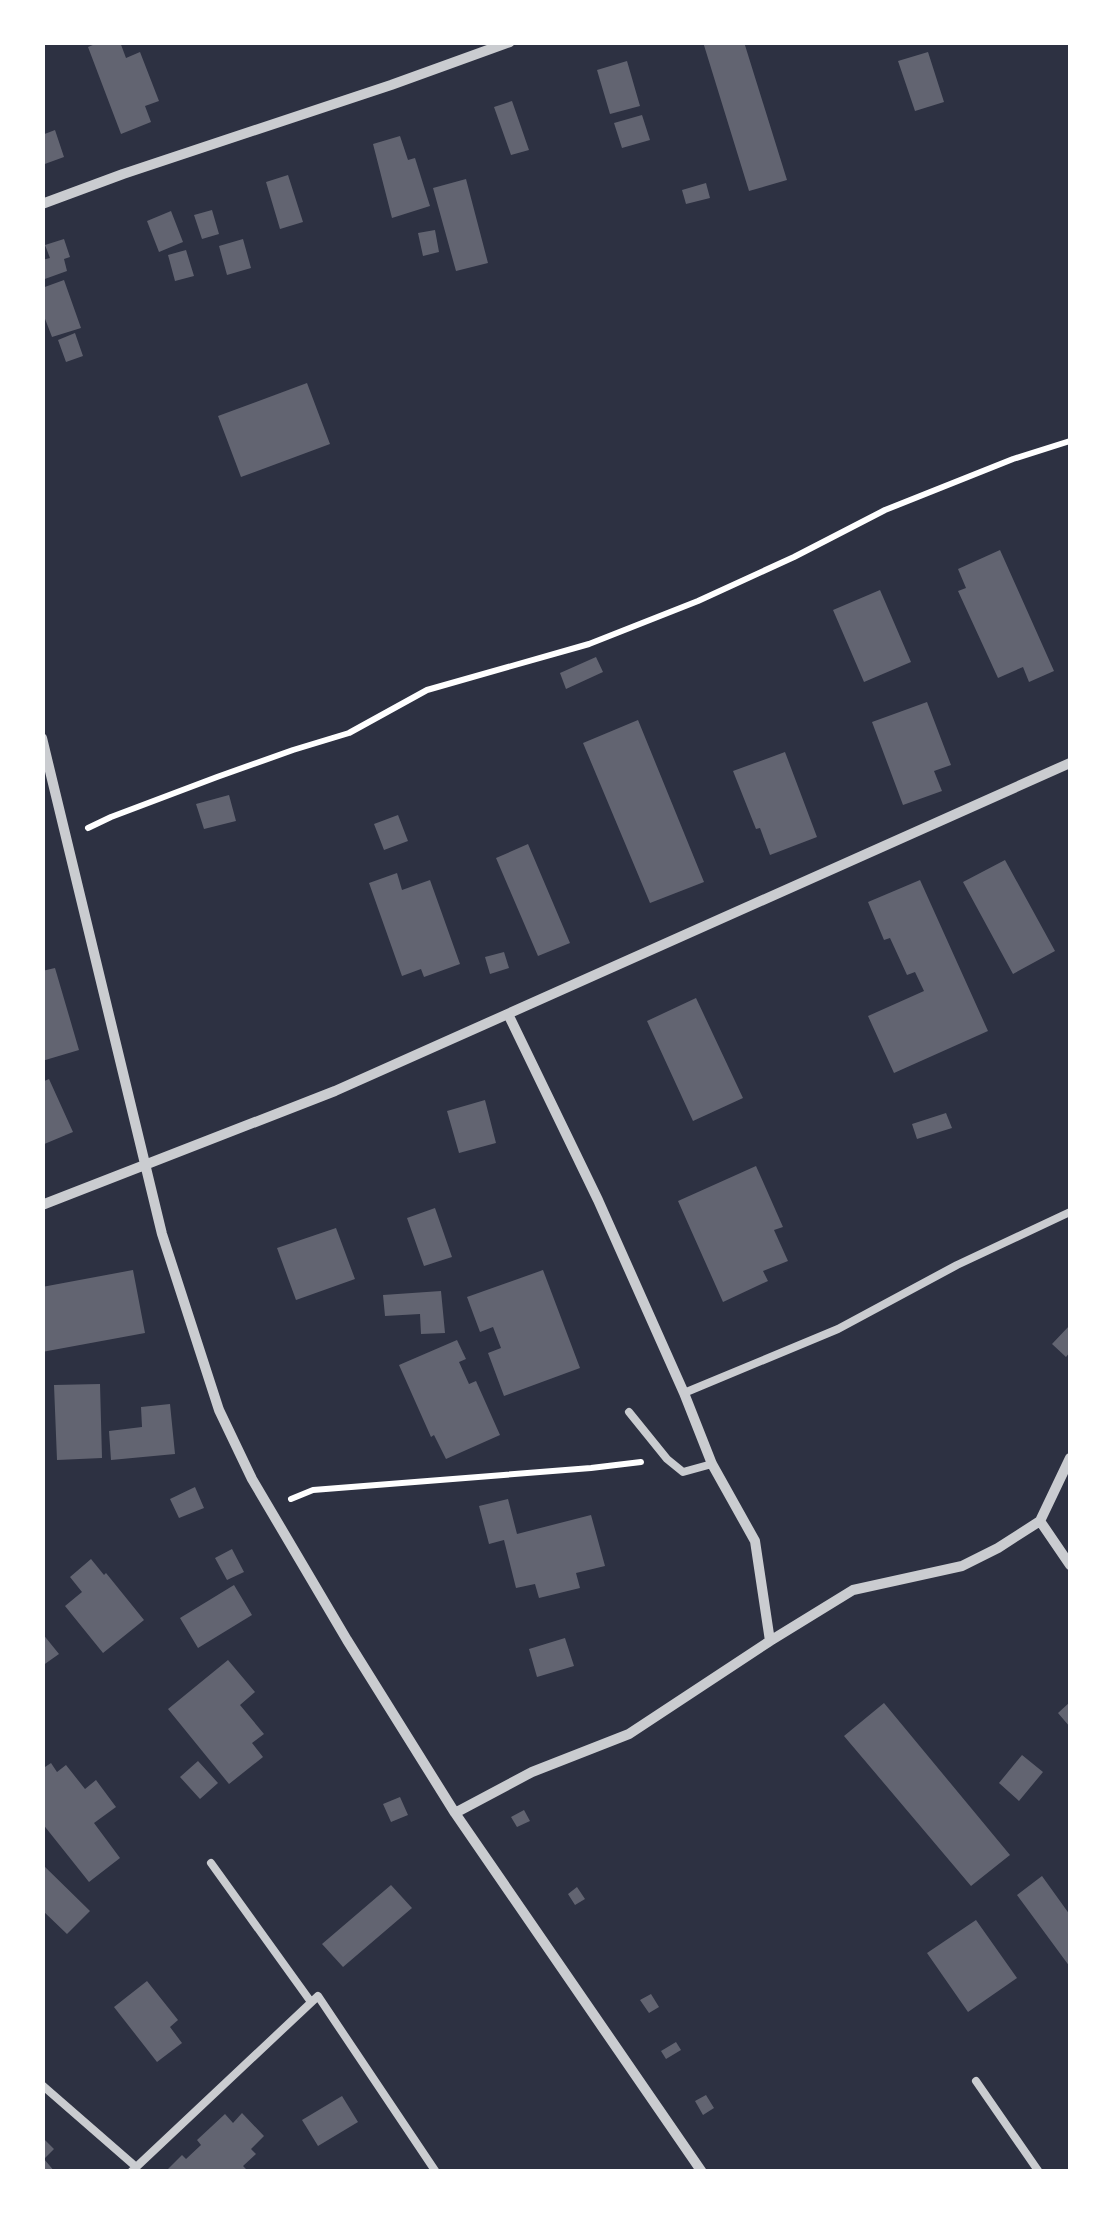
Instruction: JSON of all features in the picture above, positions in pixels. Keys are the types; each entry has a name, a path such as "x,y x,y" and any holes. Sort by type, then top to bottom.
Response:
{"street":[{"path":"42,204 510,42"},
{"path":"42,738 144,1167 219,1410 252,1479 455,1814 702,2172"},
{"path":"42,1205 335,1092 1070,763"},
{"path":"508,1014 598,1200 712,1464 755,1541 770,1641"},
{"path":"455,1814 532,1772 629,1734 853,1590 962,1566 998,1548 1040,1521 1070,1458"},
{"path":"1040,1521 1070,1565"}],"lane":[{"path":"684,1393 838,1329 956,1264 1070,1212"},
{"path":"629,1412 667,1459 683,1472 712,1464"},
{"path":"211,1863 311,2002"},
{"path":"42,2085 133,2169 318,1996 436,2172"},
{"path":"976,2081 1039,2172"}],"path":[{"path":"66,839 110,817 349,733 427,690 590,644 698,601 885,510 1070,441"},
{"path":"270,1508 313,1490 667,1459"}],"building":[{"path":"100,42 120,42 126,58 140,52 159,101 145,106 151,122 121,134 88,47"},
{"path":"703,42 744,42 787,180 749,191"},
{"path":"928,52 944,102 915,111 898,61"},
{"path":"627,61 640,106 610,114 597,70"},
{"path":"512,101 529,150 511,155 494,107"},
{"path":"642,115 650,140 622,148 614,123"},
{"path":"55,130 64,157 42,165 42,135"},
{"path":"400,136 408,160 415,158 430,206 392,218 373,144"},
{"path":"288,175 303,222 280,229 266,182"},
{"path":"466,179 488,263 456,271 433,188"},
{"path":"706,183 710,198 686,204 682,190"},
{"path":"212,210 219,234 202,239 194,215"},
{"path":"171,211 183,242 159,252 147,221"},
{"path":"435,230 439,252 423,256 418,233"},
{"path":"64,239 70,257 64,259 67,271 42,280 42,260 50,258 45,245"},
{"path":"243,239 251,268 227,275 219,246"},
{"path":"186,250 194,276 175,281 168,255"},
{"path":"64,280 81,328 52,337 42,311 42,288"},
{"path":"75,333 83,356 66,362 58,340"},
{"path":"307,383 330,444 241,477 218,416"},
{"path":"1000,550 1054,671 1029,682 1023,667 998,678 958,591 966,588 958,569"},
{"path":"880,590 911,662 864,682 833,610"},
{"path":"596,657 603,672 566,689 560,673"},
{"path":"927,702 951,765 934,771 942,791 903,805 872,722"},
{"path":"638,720 704,882 650,903 583,743"},
{"path":"785,752 817,837 770,855 733,771"},
{"path":"229,795 236,821 204,829 196,804"},
{"path":"398,815 408,841 384,850 374,824"},
{"path":"528,844 570,943 538,956 496,858"},
{"path":"1005,860 1055,951 1013,974 963,882"},
{"path":"397,873 402,890 430,880 460,964 424,977 421,969 402,976 369,883"},
{"path":"920,880 988,1031 894,1073 868,1016 924,991 915,972 907,975 890,938 884,940 868,902"},
{"path":"504,952 509,968 490,974 485,957"},
{"path":"55,968 79,1050 42,1061 42,971"},
{"path":"696,998 743,1098 693,1121 647,1021"},
{"path":"49,1079 73,1132 42,1145 42,1082"},
{"path":"485,1100 496,1143 459,1153 447,1111"},
{"path":"946,1113 952,1128 917,1139 912,1124"},
{"path":"756,1166 783,1227 774,1230 788,1261 763,1271 768,1281 723,1302 678,1201"},
{"path":"435,1208 452,1257 424,1266 407,1218"},
{"path":"336,1228 355,1279 296,1300 277,1248"},
{"path":"133,1270 145,1333 42,1352 42,1287"},
{"path":"543,1270 580,1368 504,1396 488,1353 501,1348 493,1327 480,1332 467,1297"},
{"path":"441,1291 445,1333 421,1334 420,1314 385,1316 383,1295"},
{"path":"1070,1325 1070,1352 1066,1357 1052,1344"},
{"path":"457,1340 466,1359 459,1362 469,1384 476,1381 500,1435 446,1459 434,1435 431,1437 399,1365"},
{"path":"100,1384 102,1458 57,1460 54,1385"},
{"path":"170,1404 175,1454 111,1460 109,1431 142,1427 141,1407"},
{"path":"195,1487 204,1508 179,1518 170,1499"},
{"path":"508,1499 517,1534 591,1515 605,1566 576,1573 580,1588 539,1598 535,1584 516,1588 504,1540 489,1544 479,1506"},
{"path":"232,1549 244,1572 227,1580 215,1558"},
{"path":"91,1559 144,1620 103,1653 65,1606 82,1592 70,1577"},
{"path":"234,1585 252,1615 198,1648 180,1618"},
{"path":"42,1633 59,1654 42,1666"},
{"path":"565,1638 574,1666 537,1677 529,1649"},
{"path":"228,1660 255,1692 240,1705 264,1734 252,1743 263,1757 229,1784 168,1709"},
{"path":"1070,1702 1070,1727 1058,1713"},
{"path":"884,1703 1010,1855 971,1886 844,1736"},
{"path":"1022,1755 1043,1772 1019,1801 999,1783"},
{"path":"198,1761 218,1783 200,1799 180,1777"},
{"path":"51,1763 57,1772 66,1765 85,1789 96,1780 116,1807 94,1823 120,1858 89,1882 42,1823 42,1769"},
{"path":"400,1797 408,1815 391,1822 383,1804"},
{"path":"524,1810 530,1821 517,1827 511,1817"},
{"path":"42,1864 90,1911 67,1934 42,1910"},
{"path":"1042,1876 1070,1915 1070,1967 1017,1895"},
{"path":"391,1885 412,1908 343,1967 322,1944"},
{"path":"577,1887 585,1899 575,1905 568,1894"},
{"path":"976,1920 1017,1978 968,2012 927,1953"},
{"path":"147,1981 178,2020 170,2027 182,2043 157,2062 114,2007"},
{"path":"651,1994 659,2007 649,2013 640,2000"},
{"path":"676,2042 681,2050 666,2059 661,2051"},
{"path":"706,2095 714,2108 703,2115 695,2101"},
{"path":"342,2096 358,2122 318,2146 302,2120"},
{"path":"242,2113 264,2136 251,2149 256,2154 243,2166 249,2172 165,2172 182,2155 186,2159 201,2145 197,2140 225,2114 233,2123"},
{"path":"42,2137 54,2149 44,2159 55,2172 42,2172"}]}
